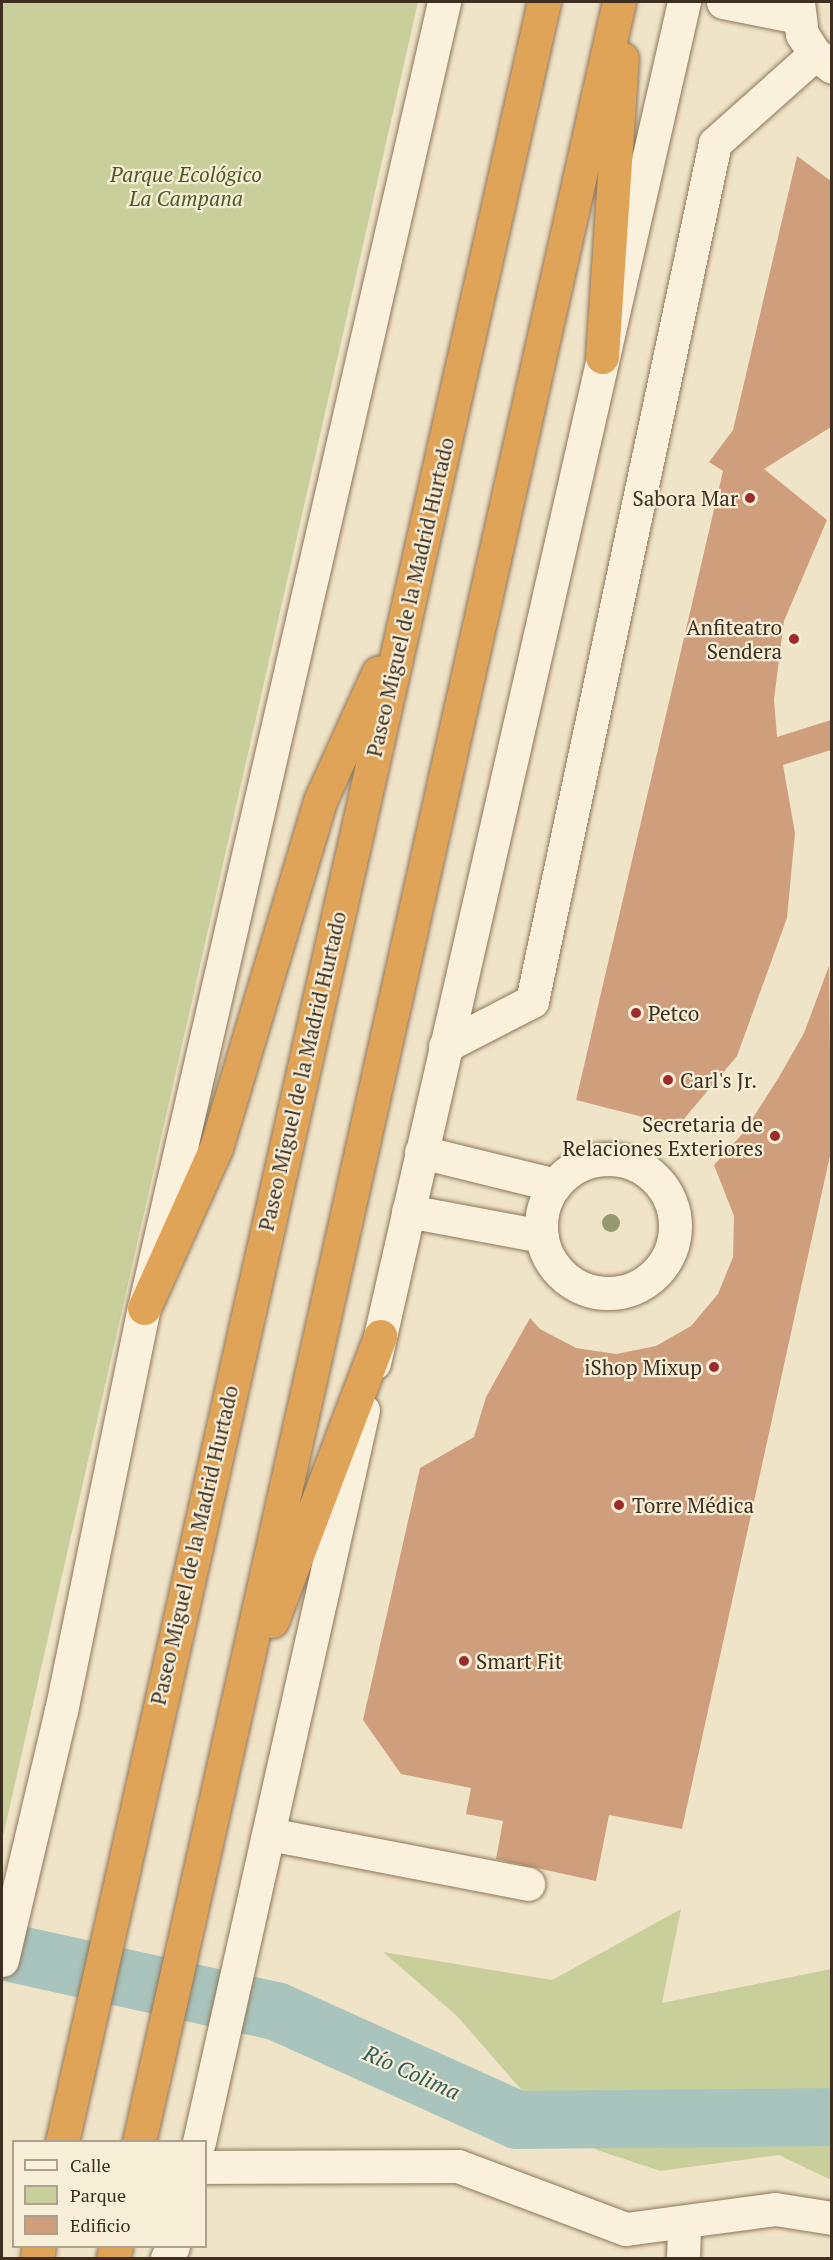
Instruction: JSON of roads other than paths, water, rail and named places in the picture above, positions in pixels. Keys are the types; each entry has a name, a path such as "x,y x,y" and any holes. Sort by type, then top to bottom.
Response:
{"highway":[{"name":"Paseo Miguel de la Madrid Hurtado","path":"62,2140 156,1713 544,2"},
{"path":"139,2140 619,2"},
{"path":"602,357 626,2"},
{"path":"144,1308 216,1148 321,801 408,606"},
{"path":"231,1729 380,1336"}],"street":[{"path":"2,1960 61,1711 144,1308 444,2"},
{"path":"199,2140 269,1834 298,1686 684,2"},
{"path":"445,1046 532,1001 715,143 823,61 798,9 723,2"},
{"path":"421,1152 555,1185"},
{"path":"590,1161 632,1163 665,1191 675,1233 669,1254 656,1274 638,1287 616,1293 593,1292 572,1283 555,1268 542,1236 544,1204 555,1185 590,1161"},
{"path":"408,1211 542,1236"},
{"path":"269,1834 528,1884"},
{"path":"207,2167 458,2166 626,2229 775,2209 831,2218"},
{"path":"683,2259 684,2222"}],"waterway":[{"name":"Río Colima","path":"2,1951 276,2011 517,2120 832,2117"}],"place":[{"name":"Sabora Mar","path":"750,498"},
{"name":"Anfiteatro Sendera","path":"794,639"},
{"name":"Petco","path":"636,1013"},
{"name":"Carl's Jr.","path":"668,1080"},
{"name":"Secretaria de Relaciones Exteriores","path":"775,1136"},
{"name":"iShop Mixup","path":"714,1367"},
{"name":"Torre Médica","path":"619,1505"},
{"name":"Smart Fit","path":"464,1661"}],"park label":[{"name":"Parque Ecológico La Campana","path":"186,186"}]}
